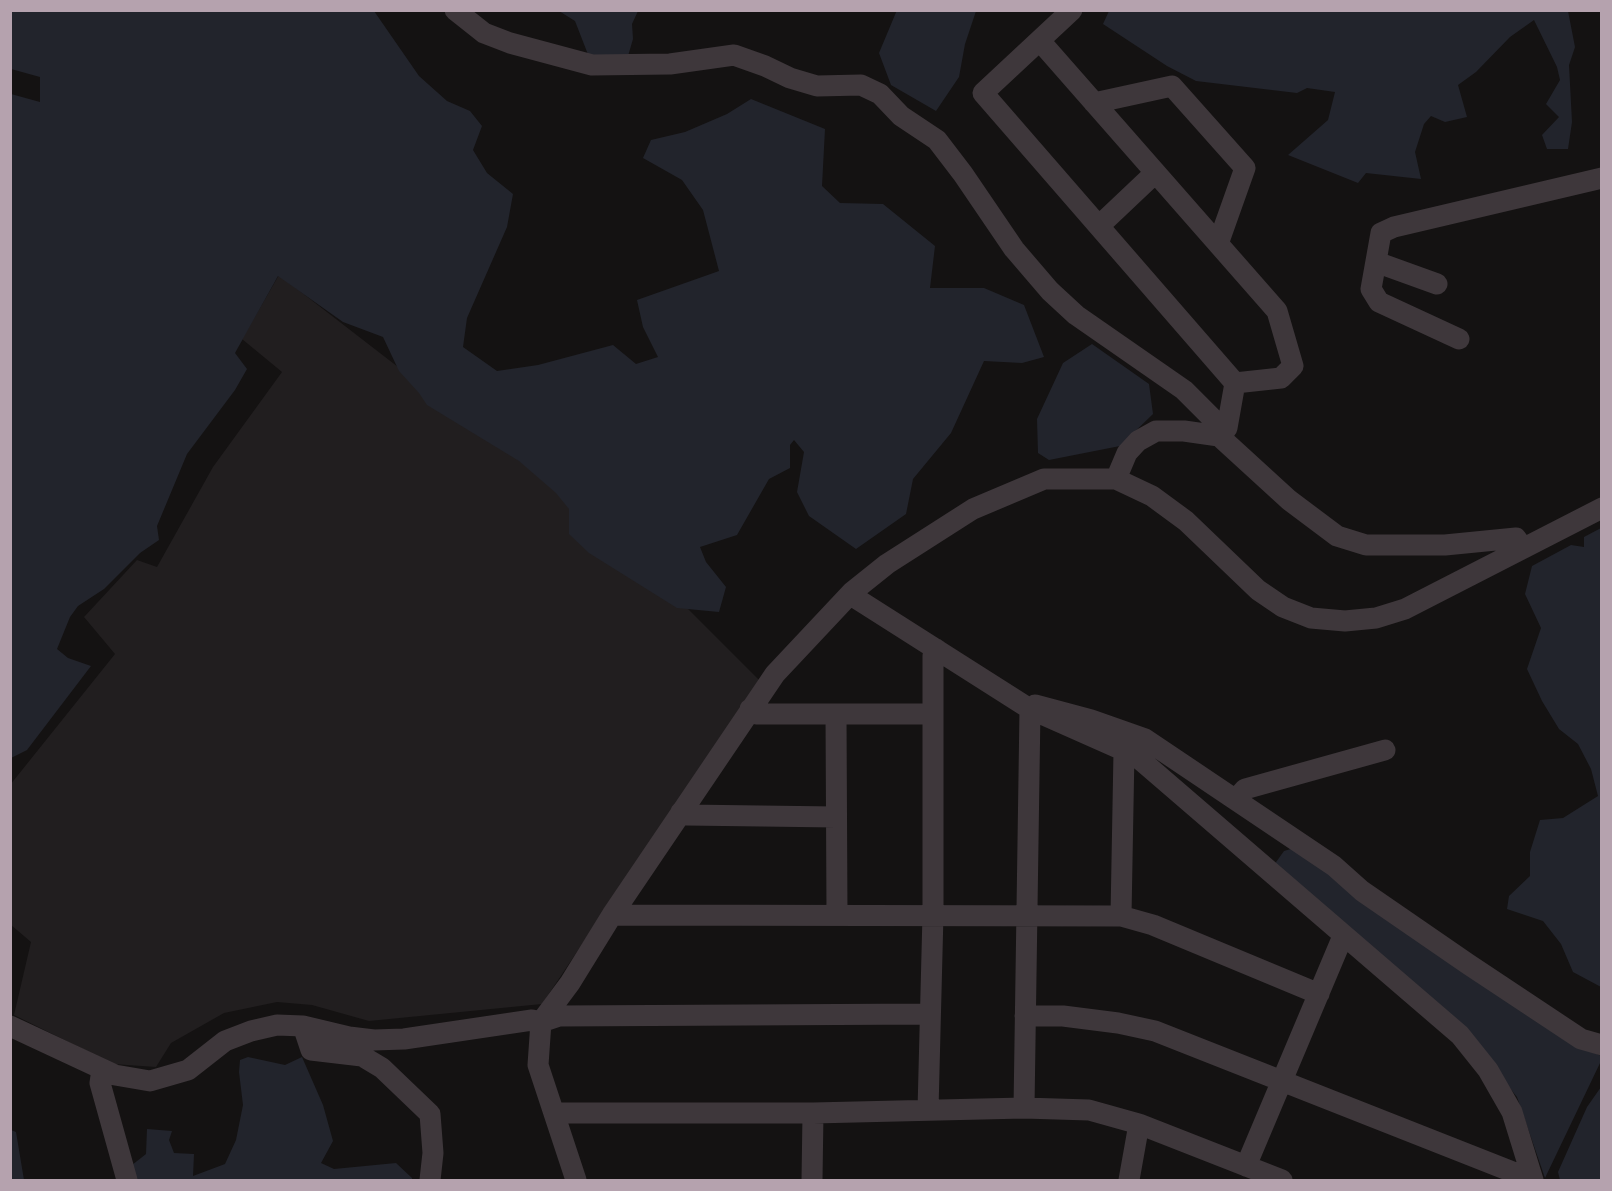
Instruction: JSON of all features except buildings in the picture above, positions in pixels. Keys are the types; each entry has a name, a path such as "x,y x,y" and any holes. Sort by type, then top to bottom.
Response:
{"street":[{"path":"455,10 484,33 510,43 592,65 669,64 734,55 790,78 817,86 861,85 880,94 901,116 937,140 1014,249 1050,291 1076,315 1184,390 1220,426 1219,436"},
{"path":"1072,10 983,93 1235,383"},
{"path":"1040,41 1277,311 1293,366 1281,378 1235,383"},
{"path":"1094,103 1173,86 1245,168 1218,244"},
{"path":"1099,226 1155,172"},
{"path":"1459,339 1379,302 1371,289 1381,233 1394,227 1602,178"},
{"path":"1376,262 1437,284"},
{"path":"1219,436 1227,428 1235,383"},
{"path":"1116,479 1127,453 1138,441 1156,431 1184,430 1219,436 1289,501 1337,536 1366,545 1445,545 1516,538 1523,548"},
{"path":"576,1180 538,1065 540,1022 570,983 612,915 775,674 852,592 887,564 973,509 1044,479 1116,479 1152,496 1186,521 1258,590 1283,607 1311,618 1345,621 1376,618 1406,609 1602,508"},
{"path":"852,592 857,599 1030,709 1136,756 1460,1035 1488,1070 1512,1112 1533,1180"},
{"path":"928,1110 933,914 933,656 936,649"},
{"path":"1030,709 1035,705 1091,720 1145,739 1334,866 1362,891 1468,964 1581,1039 1602,1045"},
{"path":"750,709 756,714 933,714"},
{"path":"1024,1108 1030,709"},
{"path":"836,714 837,915"},
{"path":"1236,800 1245,789 1385,750"},
{"path":"1121,916 1124,751"},
{"path":"681,812 686,815 836,817"},
{"path":"612,915 1026,914 1121,916 1153,925 1319,994"},
{"path":"1246,1166 1343,936"},
{"path":"10,1026 115,1075 150,1081 188,1070 225,1041 251,1031 277,1025 303,1026 349,1037 374,1040 404,1039 532,1020 540,1022 559,1016 930,1014"},
{"path":"1025,1016 1074,1017 1118,1023 1155,1032 1533,1180"},
{"path":"303,1026 311,1050 362,1056 382,1068 430,1114 433,1153 430,1180"},
{"path":"102,1069 100,1083 127,1180"},
{"path":"554,1113 813,1113 1024,1108 1089,1110 1139,1124 1282,1180"},
{"path":"812,1180 813,1113"},
{"path":"1129,1180 1139,1124"}],"shaded area":[{"path":"11,10 374,11 419,76 447,101 470,111 482,126 473,150 487,173 513,194 507,227 467,318 463,347 497,371 538,365 613,345 636,364 658,357 643,327 637,300 719,271 703,210 682,180 643,158 651,140 685,132 727,114 751,99 825,129 822,186 840,203 883,204 935,246 930,288 984,288 1024,305 1044,357 1022,363 984,361 951,433 913,479 906,514 856,549 809,516 797,492 804,452 794,440 790,445 790,468 769,479 737,535 700,547 706,562 726,587 719,612 677,608 589,553 569,534 569,509 556,493 519,461 427,405 399,371 383,337 343,322 278,276 235,353 247,369 235,390 187,454 157,526 159,540 140,553 104,589 78,606 70,617 57,649 68,658 91,666 27,750 11,758 11,94 40,102 40,77 11,69"},
{"path":"897,10 976,11 965,44 959,77 936,111 891,85 879,53"},
{"path":"559,11 638,11 632,24 633,39 628,56 589,57 575,21"},
{"path":"1109,11 1568,11 1575,47 1569,65 1572,122 1568,149 1547,149 1542,135 1559,117 1546,104 1560,80 1557,67 1534,20 1510,37 1476,72 1458,85 1467,117 1445,122 1431,116 1424,124 1415,152 1421,179 1366,173 1358,183 1288,155 1328,120 1335,92 1307,88 1297,93 1196,81 1167,66 1103,24"},
{"path":"279,275 543,479 675,596 759,680 542,1004 369,1021 312,1005 277,1002 224,1013 171,1043 156,1067 113,1064 14,1015 31,942 11,925 10,785 115,654 84,617 137,560 157,567 213,467 282,372 242,339"},
{"path":"1092,344 1149,384 1153,414 1120,446 1049,460 1038,453 1037,419 1063,363"},
{"path":"1601,528 1601,987 1573,972 1561,944 1543,921 1507,909 1509,896 1530,876 1530,852 1540,820 1563,818 1598,796 1591,769 1578,744 1559,729 1542,701 1527,669 1541,628 1525,594 1532,566 1571,545 1584,547 1584,537"},
{"path":"1294,848 1556,1031 1601,1056 1601,1061 1545,1178 1517,1097 1462,1029 1274,865 1284,851"},
{"path":"248,1057 285,1065 302,1057 323,1105 333,1141 321,1163 334,1169 396,1163 412,1180 136,1180 132,1165 146,1154 147,1129 172,1131 169,1140 174,1153 194,1154 193,1176 225,1164 236,1140 243,1105 240,1060"},
{"path":"1601,1087 1601,1180 1560,1180 1558,1172 1587,1107"},
{"path":"11,1130 16,1132 24,1180 11,1180"}]}
